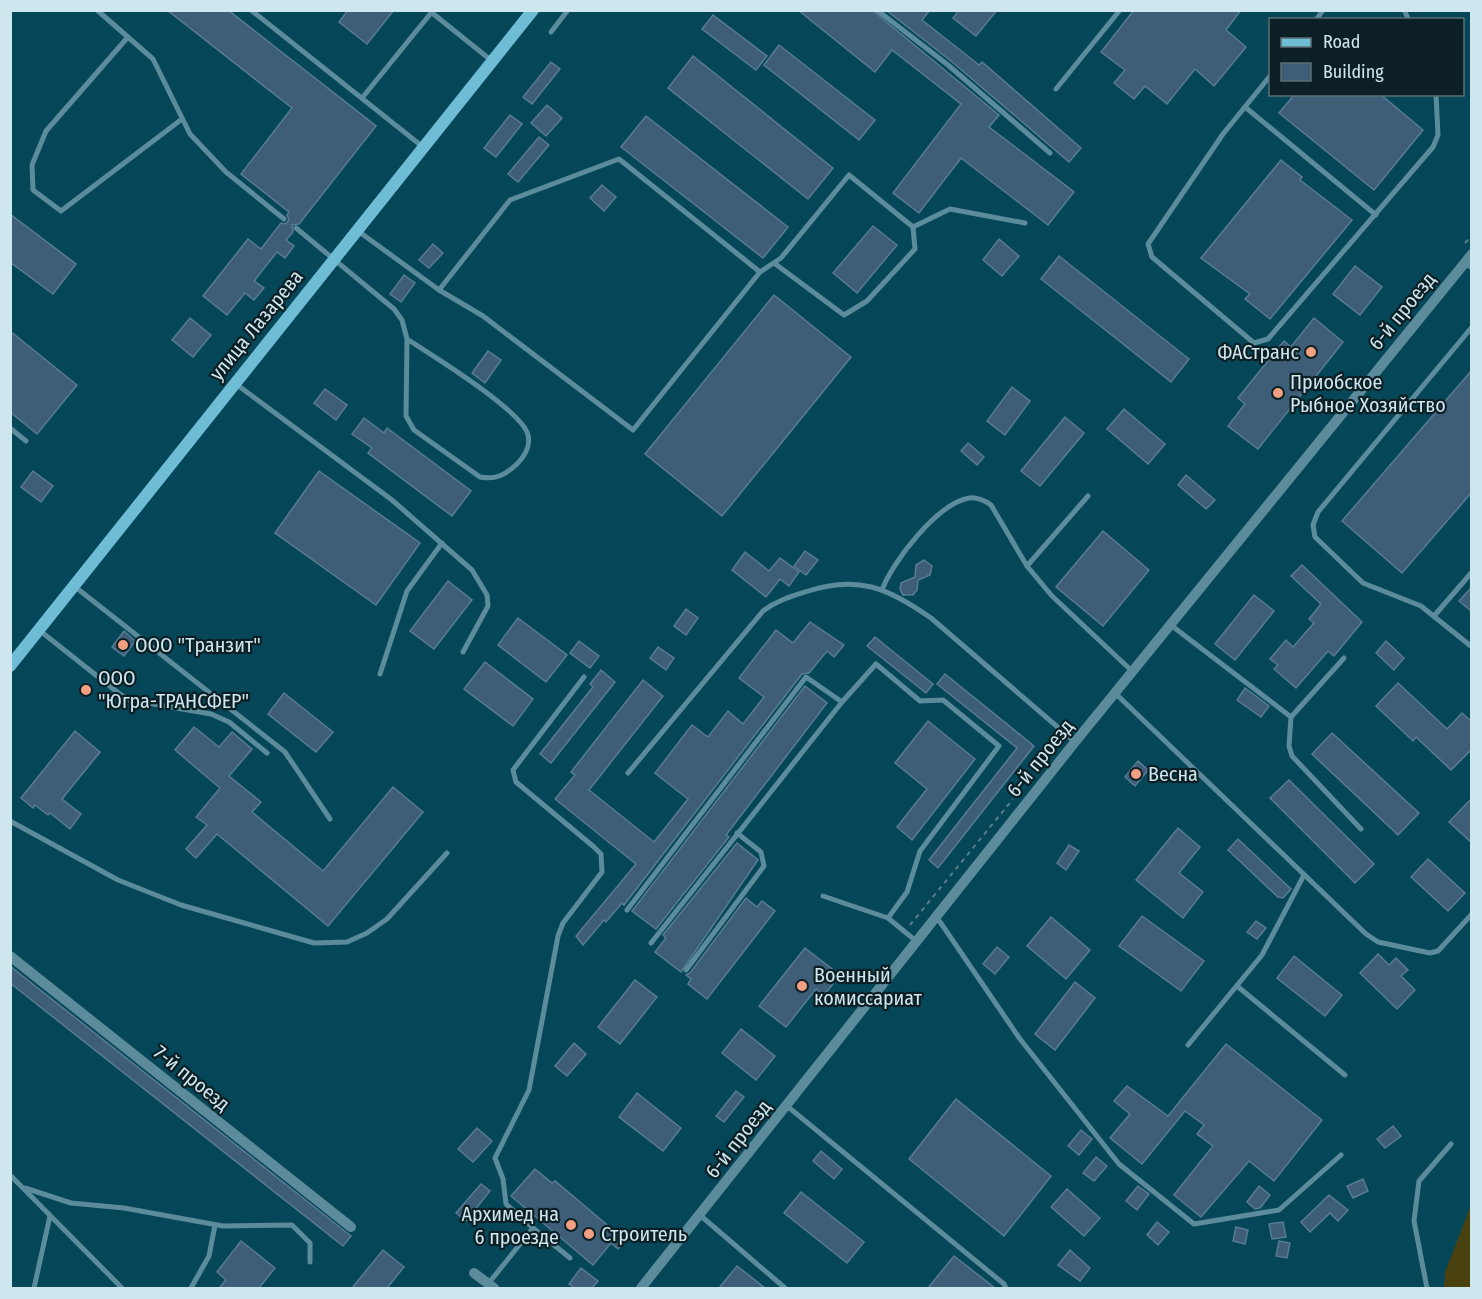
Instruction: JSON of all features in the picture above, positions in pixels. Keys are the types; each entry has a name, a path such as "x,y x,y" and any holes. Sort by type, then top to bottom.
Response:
{"main road":[{"name":"улица Лазарева","path":"13,659 39,630 533,10"}],"street":[{"name":"6-й проезд","path":"641,1288 701,1216 1075,742 1134,673 1469,261"},
{"name":"7-й проезд","path":"10,956 351,1227"},
{"path":"474,1273 491,1286"}],"lane":[{"path":"97,10 153,59 190,134 226,172 284,219"},
{"path":"251,10 423,147"},
{"path":"551,32 568,10"},
{"path":"877,10 948,65 1050,153"},
{"path":"1056,88 1120,10"},
{"path":"362,98 432,12 492,61"},
{"path":"128,37 46,131 32,165 33,190 61,211 182,119"},
{"path":"1269,77 1222,134 1148,244 1152,257 1254,343 1268,339 1433,147 1438,135 1436,96"},
{"path":"1245,107 1376,215"},
{"path":"439,290 510,200 619,159 760,272"},
{"path":"357,230 439,290 483,316 633,430 760,272 781,258 849,175 913,227 915,249 867,301 844,315 774,263"},
{"path":"913,227 950,209 1025,223"},
{"path":"296,228 394,309 402,320 407,339 406,416 414,430 480,477 493,479 502,476 519,462 528,447 528,434 518,419 470,381 407,339"},
{"path":"1472,327 1317,512 1313,525 1315,537 1363,583 1421,606 1472,647"},
{"path":"235,383 392,500 472,570 487,596 488,606 463,652"},
{"path":"10,428 26,441"},
{"path":"1027,566 1088,496"},
{"path":"882,591 887,575 925,526 968,498 981,499 991,505 1027,566 1052,596 1134,673"},
{"path":"380,674 407,591 442,543"},
{"path":"1434,616 1472,572"},
{"path":"628,773 763,611 776,601 827,585 847,582 882,591 910,603 932,618 1075,742"},
{"path":"74,586 285,752 330,819"},
{"path":"1172,626 1291,717"},
{"path":"39,630 111,689 130,700 211,714 229,722 267,753"},
{"path":"1344,658 1291,717 1289,746 1292,756 1361,829"},
{"path":"651,943 842,702 876,664 920,701 943,700 999,746 920,851 907,892 888,918"},
{"path":"627,910 806,676 842,702"},
{"path":"570,1258 533,1228 504,1200 503,1179 496,1163 496,1152 529,1090 558,936 563,923 602,872 603,862 594,846 516,782 513,770 584,677"},
{"path":"1116,694 1304,875 1378,942 1430,953 1438,951 1472,914"},
{"path":"10,821 118,880 181,905 314,943 347,942 368,933 387,919 447,853"},
{"path":"686,970 764,866 761,852 738,833"},
{"path":"1188,1045 1262,955 1304,875"},
{"path":"823,896 888,918 916,941"},
{"path":"936,916 1020,1039 1119,1164 1194,1224 1279,1210 1341,1155"},
{"path":"1237,986 1345,1075"},
{"path":"787,1106 1006,1288"},
{"path":"1427,1288 1414,1221 1419,1180 1451,1144"},
{"path":"10,1175 122,1288"},
{"path":"25,1188 71,1203 124,1208 215,1225 291,1225 310,1243 310,1262"},
{"path":"34,1288 50,1216"},
{"path":"701,1216 785,1288"},
{"path":"191,1288 209,1256 215,1225"},
{"path":"491,1286 533,1228"}],"shaded area":[{"path":"10,11 1471,11 1471,1288 11,1288"},
{"path":"1471,1205 1471,1288 1444,1288 1445,1272"}],"building":[{"path":"167,10 228,10 376,126 299,224 292,225 293,232 286,240 294,246 285,258 277,252 254,281 264,288 254,300 245,293 227,315 203,296 248,239 261,249 281,223 285,224 289,220 287,215 289,212 241,174 292,108"},
{"path":"348,10 394,10 367,44 339,22"},
{"path":"798,10 872,10 999,115 989,127 1074,192 1048,225 961,158 919,213 893,193 961,104 892,50 875,72"},
{"path":"886,10 930,10 922,20 979,65 982,62 1081,148 1069,162 951,61"},
{"path":"959,10 997,10 976,36 953,18"},
{"path":"1134,10 1241,10 1226,30 1246,47 1214,86 1195,69 1167,104 1145,86 1134,99 1114,83 1125,70 1101,52"},
{"path":"713,15 767,56 756,70 702,29"},
{"path":"779,45 875,120 859,140 764,65"},
{"path":"693,56 833,168 808,199 668,88"},
{"path":"551,62 560,69 532,104 523,97"},
{"path":"1293,96 1382,96 1423,130 1374,190 1279,113"},
{"path":"547,105 562,118 546,136 531,123"},
{"path":"510,115 522,124 496,157 484,148"},
{"path":"646,116 788,227 763,258 621,147"},
{"path":"539,137 549,145 518,182 508,174"},
{"path":"1281,160 1302,177 1300,180 1352,220 1270,319 1245,299 1250,294 1201,258"},
{"path":"602,185 616,197 604,211 590,198"},
{"path":"10,214 76,264 53,294 10,262"},
{"path":"873,226 897,245 857,293 833,273"},
{"path":"999,239 1019,256 1002,276 983,260"},
{"path":"433,244 443,253 429,268 419,260"},
{"path":"1059,256 1189,359 1171,382 1041,279"},
{"path":"1355,266 1382,287 1360,315 1333,294"},
{"path":"404,275 415,283 401,302 390,294"},
{"path":"774,295 851,357 722,516 645,454"},
{"path":"190,318 211,335 193,357 172,340"},
{"path":"1314,318 1343,342 1258,449 1228,426 1245,404 1238,398 1284,341 1291,347"},
{"path":"10,331 77,385 37,434 10,412"},
{"path":"488,351 501,360 485,383 472,373"},
{"path":"1472,370 1472,492 1402,573 1342,521"},
{"path":"1012,387 1030,401 1005,435 987,421"},
{"path":"325,389 347,405 336,420 314,403"},
{"path":"1124,409 1165,444 1148,464 1107,429"},
{"path":"1065,417 1084,433 1040,486 1021,471"},
{"path":"364,418 384,433 387,428 471,491 452,516 368,453 372,448 352,434"},
{"path":"968,443 984,457 977,465 961,451"},
{"path":"33,471 53,486 41,502 21,487"},
{"path":"319,471 420,543 376,605 275,533"},
{"path":"1186,475 1215,500 1206,509 1178,485"},
{"path":"1103,531 1149,570 1103,626 1056,587"},
{"path":"805,551 818,560 806,575 794,566"},
{"path":"745,552 769,571 780,558 799,572 789,586 780,579 766,597 732,570"},
{"path":"924,560 932,566 930,575 918,580 917,590 913,595 903,595 900,589 901,583 915,577 916,565"},
{"path":"1302,565 1362,622 1334,656 1328,651 1296,688 1274,669 1278,665 1270,659 1286,640 1293,647 1314,623 1309,619 1321,604 1291,576"},
{"path":"448,581 472,600 434,649 410,631"},
{"path":"1472,587 1472,612 1459,601"},
{"path":"1254,595 1274,611 1235,660 1215,644"},
{"path":"686,609 698,618 686,635 674,626"},
{"path":"518,618 567,655 546,682 498,645"},
{"path":"810,622 844,645 834,657 827,651 809,673 802,674 624,905 622,903 606,922 604,920 583,945 576,936 636,864 555,799 575,775 571,772 643,680 663,696 589,790 654,842 688,799 655,773 692,725 708,737 728,711 743,724 764,697 739,678 776,630 793,643"},
{"name":"ООО \"Транзит\"","path":"124,631 135,641 124,656 112,647"},
{"path":"875,637 933,684 926,693 867,646"},
{"path":"579,641 599,656 590,668 570,653"},
{"path":"1386,641 1404,658 1394,670 1376,653"},
{"path":"658,647 674,658 666,670 650,658"},
{"path":"485,662 533,699 513,726 464,689"},
{"path":"601,670 615,682 551,763 540,754 593,687 590,684"},
{"path":"945,674 1034,746 938,868 929,860 1017,748 937,684"},
{"path":"1398,683 1447,729 1462,713 1472,722 1472,749 1451,770 1416,737 1413,741 1376,706"},
{"path":"805,686 827,703 726,835 729,837 656,929 632,911"},
{"path":"1245,688 1269,706 1261,717 1237,700"},
{"path":"284,693 333,732 316,752 268,714"},
{"path":"928,721 975,759 912,840 897,827 927,789 895,763"},
{"path":"194,727 219,747 232,732 252,749 229,776 261,802 252,812 323,871 393,787 423,812 328,926 217,834 196,858 186,849 207,825 196,817 220,788 175,750"},
{"path":"75,731 100,752 62,799 81,814 70,829 50,813 48,815 35,805 33,808 21,798"},
{"path":"1332,733 1419,813 1398,835 1312,754"},
{"name":"Весна","path":"1138,761 1148,770 1135,786 1125,777"},
{"path":"1289,780 1374,864 1355,883 1270,798"},
{"path":"1472,798 1472,843 1449,822"},
{"path":"1178,828 1200,847 1179,873 1203,892 1183,918 1136,880"},
{"path":"1238,839 1291,889 1283,898 1278,897 1228,850"},
{"path":"737,843 758,860 681,972 655,952 666,938 663,935"},
{"path":"1069,845 1079,851 1066,870 1057,863"},
{"path":"1428,859 1465,893 1448,911 1411,877"},
{"path":"746,898 757,907 762,901 775,911 707,999 688,984 691,979 686,975 690,973"},
{"path":"1142,916 1204,961 1181,991 1119,946"},
{"path":"1051,917 1090,950 1066,979 1027,946"},
{"path":"1256,921 1266,928 1257,939 1247,932"},
{"path":"997,947 1009,957 995,974 983,964"},
{"name":"Военный комиссариат","path":"805,948 832,969 825,978 833,984 824,995 816,989 786,1027 759,1006"},
{"path":"1378,954 1389,965 1396,958 1408,970 1401,976 1415,990 1397,1009 1360,973"},
{"path":"1294,956 1342,995 1325,1016 1277,978"},
{"path":"10,966 351,1236 343,1246 10,983"},
{"path":"635,980 657,997 620,1044 598,1027"},
{"path":"1075,982 1095,998 1055,1050 1035,1034"},
{"path":"741,1029 775,1056 756,1080 722,1053"},
{"path":"574,1043 586,1054 567,1076 555,1066"},
{"path":"1226,1044 1322,1120 1274,1181 1249,1161 1201,1217 1174,1195 1213,1146 1197,1134 1204,1125 1185,1111 1142,1164 1110,1138 1130,1114 1114,1101 1127,1086 1168,1116"},
{"path":"736,1091 744,1097 724,1122 716,1116"},
{"path":"637,1093 681,1128 663,1151 619,1117"},
{"path":"956,1099 1051,1176 1004,1236 909,1159"},
{"path":"1393,1126 1401,1136 1385,1148 1377,1139"},
{"path":"477,1128 492,1141 473,1162 458,1149"},
{"path":"1081,1130 1092,1139 1079,1155 1068,1146"},
{"path":"821,1151 842,1169 834,1179 813,1161"},
{"path":"1096,1157 1107,1166 1094,1181 1083,1173"},
{"path":"535,1169 552,1183 555,1181 625,1240 618,1249 611,1243 593,1265 511,1196"},
{"path":"1363,1179 1368,1191 1353,1198 1347,1186"},
{"path":"481,1184 490,1191 466,1221 456,1213"},
{"path":"1138,1186 1149,1194 1137,1210 1126,1201"},
{"path":"1259,1186 1270,1195 1260,1208 1255,1209 1247,1202"},
{"path":"1067,1189 1100,1218 1084,1236 1051,1207"},
{"path":"801,1192 864,1242 847,1263 784,1213"},
{"path":"1329,1195 1348,1210 1338,1221 1330,1213 1310,1232 1301,1222"},
{"path":"1157,1222 1169,1232 1158,1245 1147,1235"},
{"path":"1283,1222 1286,1237 1272,1239 1269,1224"},
{"path":"1236,1227 1248,1230 1245,1244 1233,1241"},
{"path":"241,1241 275,1268 259,1288 219,1288 226,1280 217,1272"},
{"path":"1279,1241 1290,1243 1287,1258 1276,1256"},
{"path":"383,1250 404,1267 387,1288 352,1288"},
{"path":"1070,1250 1090,1268 1080,1281 1058,1265"},
{"path":"954,1256 995,1288 928,1288"},
{"path":"737,1266 765,1288 719,1288"},
{"path":"581,1268 598,1281 592,1288 575,1288 569,1284"}],"place":[{"name":"ФАСтранс","path":"1311,352"},
{"name":"Приобское Рыбное Хозяйство","path":"1278,393"},
{"name":"ООО \"Транзит\"","path":"123,645"},
{"name":"ООО \"Югра-ТРАНСФЕР\"","path":"86,690"},
{"name":"Весна","path":"1136,774"},
{"name":"Военный комиссариат","path":"802,986"},
{"name":"Архимед на 6 проезде","path":"571,1225"},
{"name":"Строитель","path":"589,1234"}]}
